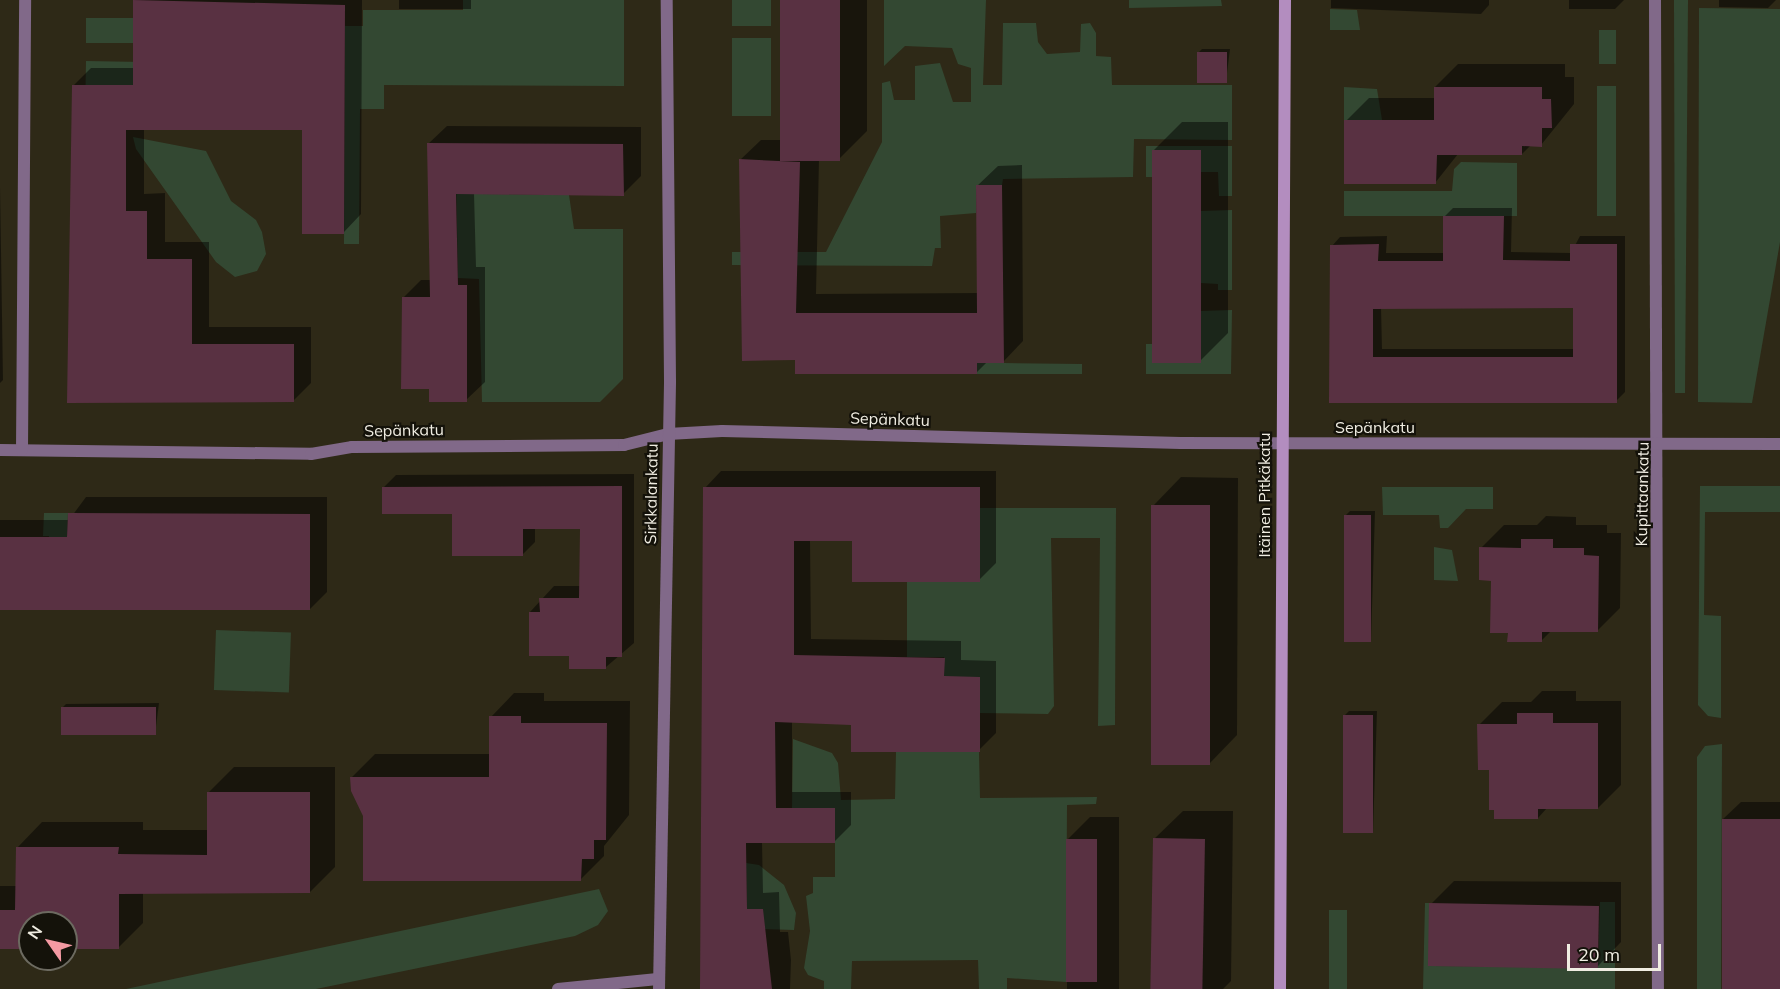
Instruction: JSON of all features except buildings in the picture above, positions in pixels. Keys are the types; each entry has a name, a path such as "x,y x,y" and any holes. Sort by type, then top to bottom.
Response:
{"main road":[{"name":"Itäinen Pitkäkatu","path":"1281,989 1280,443 1285,0"}],"street":[{"path":"22,450 25,0"},
{"name":"Sirkkalankatu","path":"659,984 668,434 668,0"},
{"name":"Kupittaankatu","path":"1655,0 1659,442 1658,989"},
{"name":"Sepänkatu","path":"0,450 311,454 352,447 624,445 668,434 1280,443 1780,444"},
{"path":"558,989 659,984"}],"green space":[{"path":"463,0 624,0 624,86 384,85 384,109 360,109 359,244 344,244 345,26 363,26 363,10 463,10"},
{"path":"732,0 771,0 771,26 732,26"},
{"path":"884,0 986,0 983,85 1002,85 1003,23 1036,23 1038,42 1047,54 1080,52 1081,24 1090,23 1096,33 1096,56 1111,57 1112,85 1232,85 1232,140 1134,139 1133,177 1003,179 1002,185 976,185 976,213 940,216 941,248 935,248 932,266 732,265 732,252 826,252 882,142 882,83 890,81 894,100 915,100 915,66 940,63 953,102 971,102 971,68 958,64 952,48 905,46 884,66"},
{"path":"1129,0 1221,0 1222,6 1129,8"},
{"path":"1674,0 1688,0 1685,393 1675,393"},
{"path":"1699,8 1780,9 1780,242 1752,403 1698,402"},
{"path":"1330,9 1357,10 1360,30 1330,30"},
{"path":"86,18 133,18 133,43 86,43"},
{"path":"1599,30 1616,30 1616,64 1599,64"},
{"path":"732,38 771,38 771,116 732,116"},
{"path":"86,61 186,63 186,87 86,85"},
{"path":"1597,86 1616,86 1616,216 1597,216"},
{"path":"1344,87 1377,89 1382,120 1344,120"},
{"path":"133,137 206,151 231,201 256,220 262,232 266,254 257,271 235,277 216,262 136,149"},
{"path":"1146,146 1232,146 1232,196 1219,196 1218,172 1201,172 1200,150 1153,150 1152,177 1146,177"},
{"path":"1461,162 1517,163 1517,216 1344,216 1344,191 1452,191 1454,169"},
{"path":"456,175 479,194 569,195 574,229 623,229 623,379 600,402 482,402 479,279 458,278"},
{"path":"1232,210 1232,290 1218,290 1218,284 1201,283 1201,211"},
{"path":"1232,310 1231,374 1146,374 1146,344 1152,344 1152,363 1200,363 1200,311"},
{"path":"977,363 1082,364 1082,374 977,374"},
{"path":"1700,486 1780,486 1780,512 1705,512 1704,615 1721,616 1721,718 1708,716 1698,705"},
{"path":"1382,487 1493,487 1493,509 1466,509 1448,528 1440,528 1439,515 1383,515"},
{"path":"980,508 1116,508 1115,725 1098,726 1100,538 1051,538 1054,706 1048,714 979,713 944,676 944,657 907,657 907,582 980,581"},
{"path":"44,513 68,513 67,542 49,542 49,536 43,536"},
{"path":"1434,547 1452,550 1458,581 1434,580"},
{"path":"216,630 291,633 289,693 214,690"},
{"path":"793,739 832,753 838,763 841,800 895,799 896,752 979,752 980,798 1097,797 1096,804 1067,805 1066,982 1007,978 1007,989 979,989 978,960 852,961 851,989 824,989 824,981 808,975 804,968 810,931 806,896 813,893 813,877 835,877 835,808 792,808"},
{"path":"1722,744 1721,989 1697,989 1697,757 1705,746"},
{"path":"746,863 759,865 784,885 796,913 794,930 763,929 762,909 747,909"},
{"path":"599,889 608,911 598,925 575,936 316,989 126,989"},
{"path":"1600,902 1615,902 1615,989 1423,989 1425,903 1429,903 1429,966 1598,967"},
{"path":"1329,910 1347,910 1347,989 1329,989"}]}
